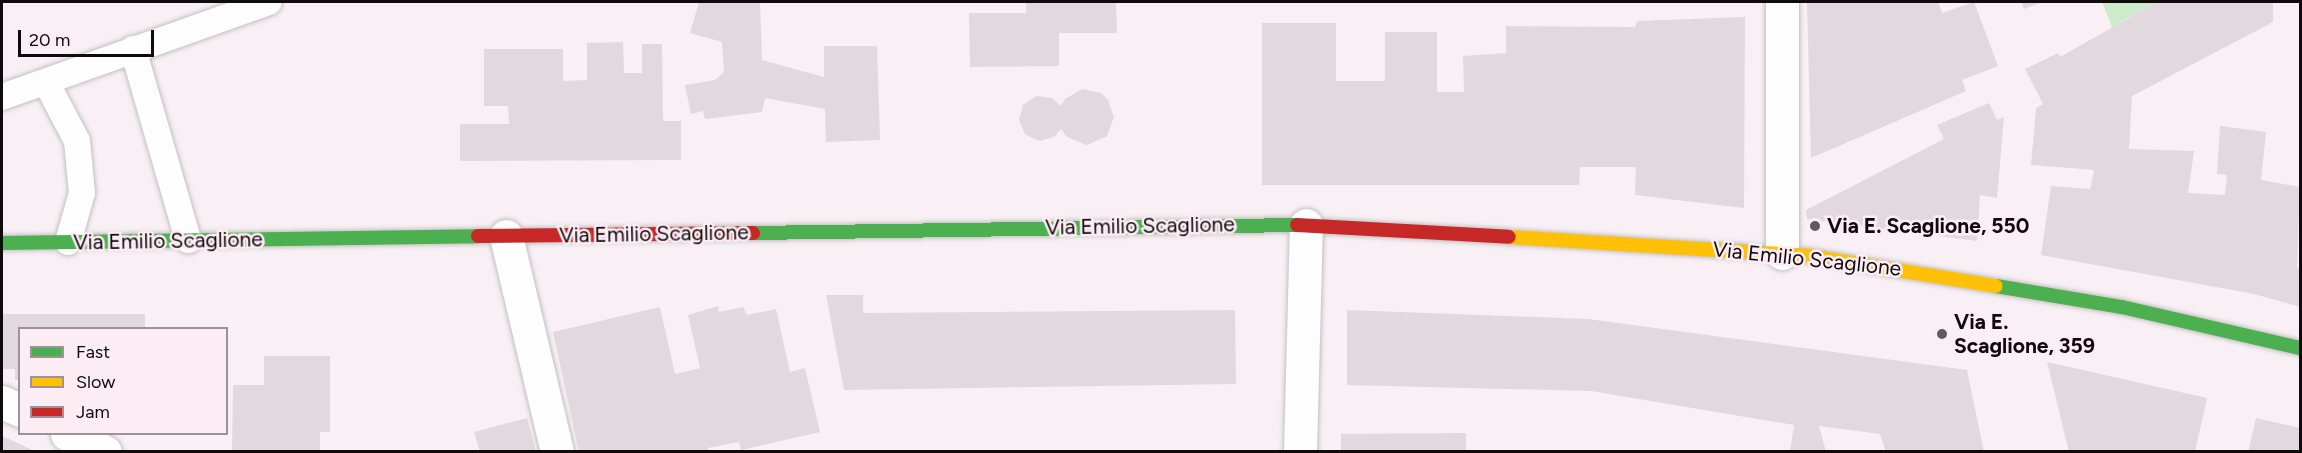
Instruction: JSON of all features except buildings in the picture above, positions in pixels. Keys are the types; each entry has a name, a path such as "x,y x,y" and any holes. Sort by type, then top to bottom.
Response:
{"main road":[{"name":"Via Emilio Scaglione","path":"2,243 1306,225 1782,253 1940,274 2122,306 2301,348"}],"street":[{"path":"1782,2 1782,253"},
{"path":"1300,452 1306,225"},
{"path":"506,236 557,452"},
{"path":"2,402 18,409"},
{"path":"70,435 105,452"}],"lane":[{"path":"2,97 46,84 133,49 269,2"},
{"path":"133,49 188,240"},
{"path":"46,84 77,141 82,193 68,242"}],"green space":[{"path":"2102,2 2157,2 2112,27"}],"traffic: fast":[{"path":"753,233 1297,225"},
{"path":"2,243 478,236"},
{"path":"1996,286 2122,307 2300,348"}],"traffic: slow":[{"path":"1509,237 1810,256 1996,286"}],"traffic: jam":[{"path":"1297,225 1509,237"},
{"path":"478,236 753,233"}],"place":[{"name":"Via E. Scaglione, 550","path":"1815,226"},
{"name":"Via E. Scaglione, 359","path":"1942,334"}]}
